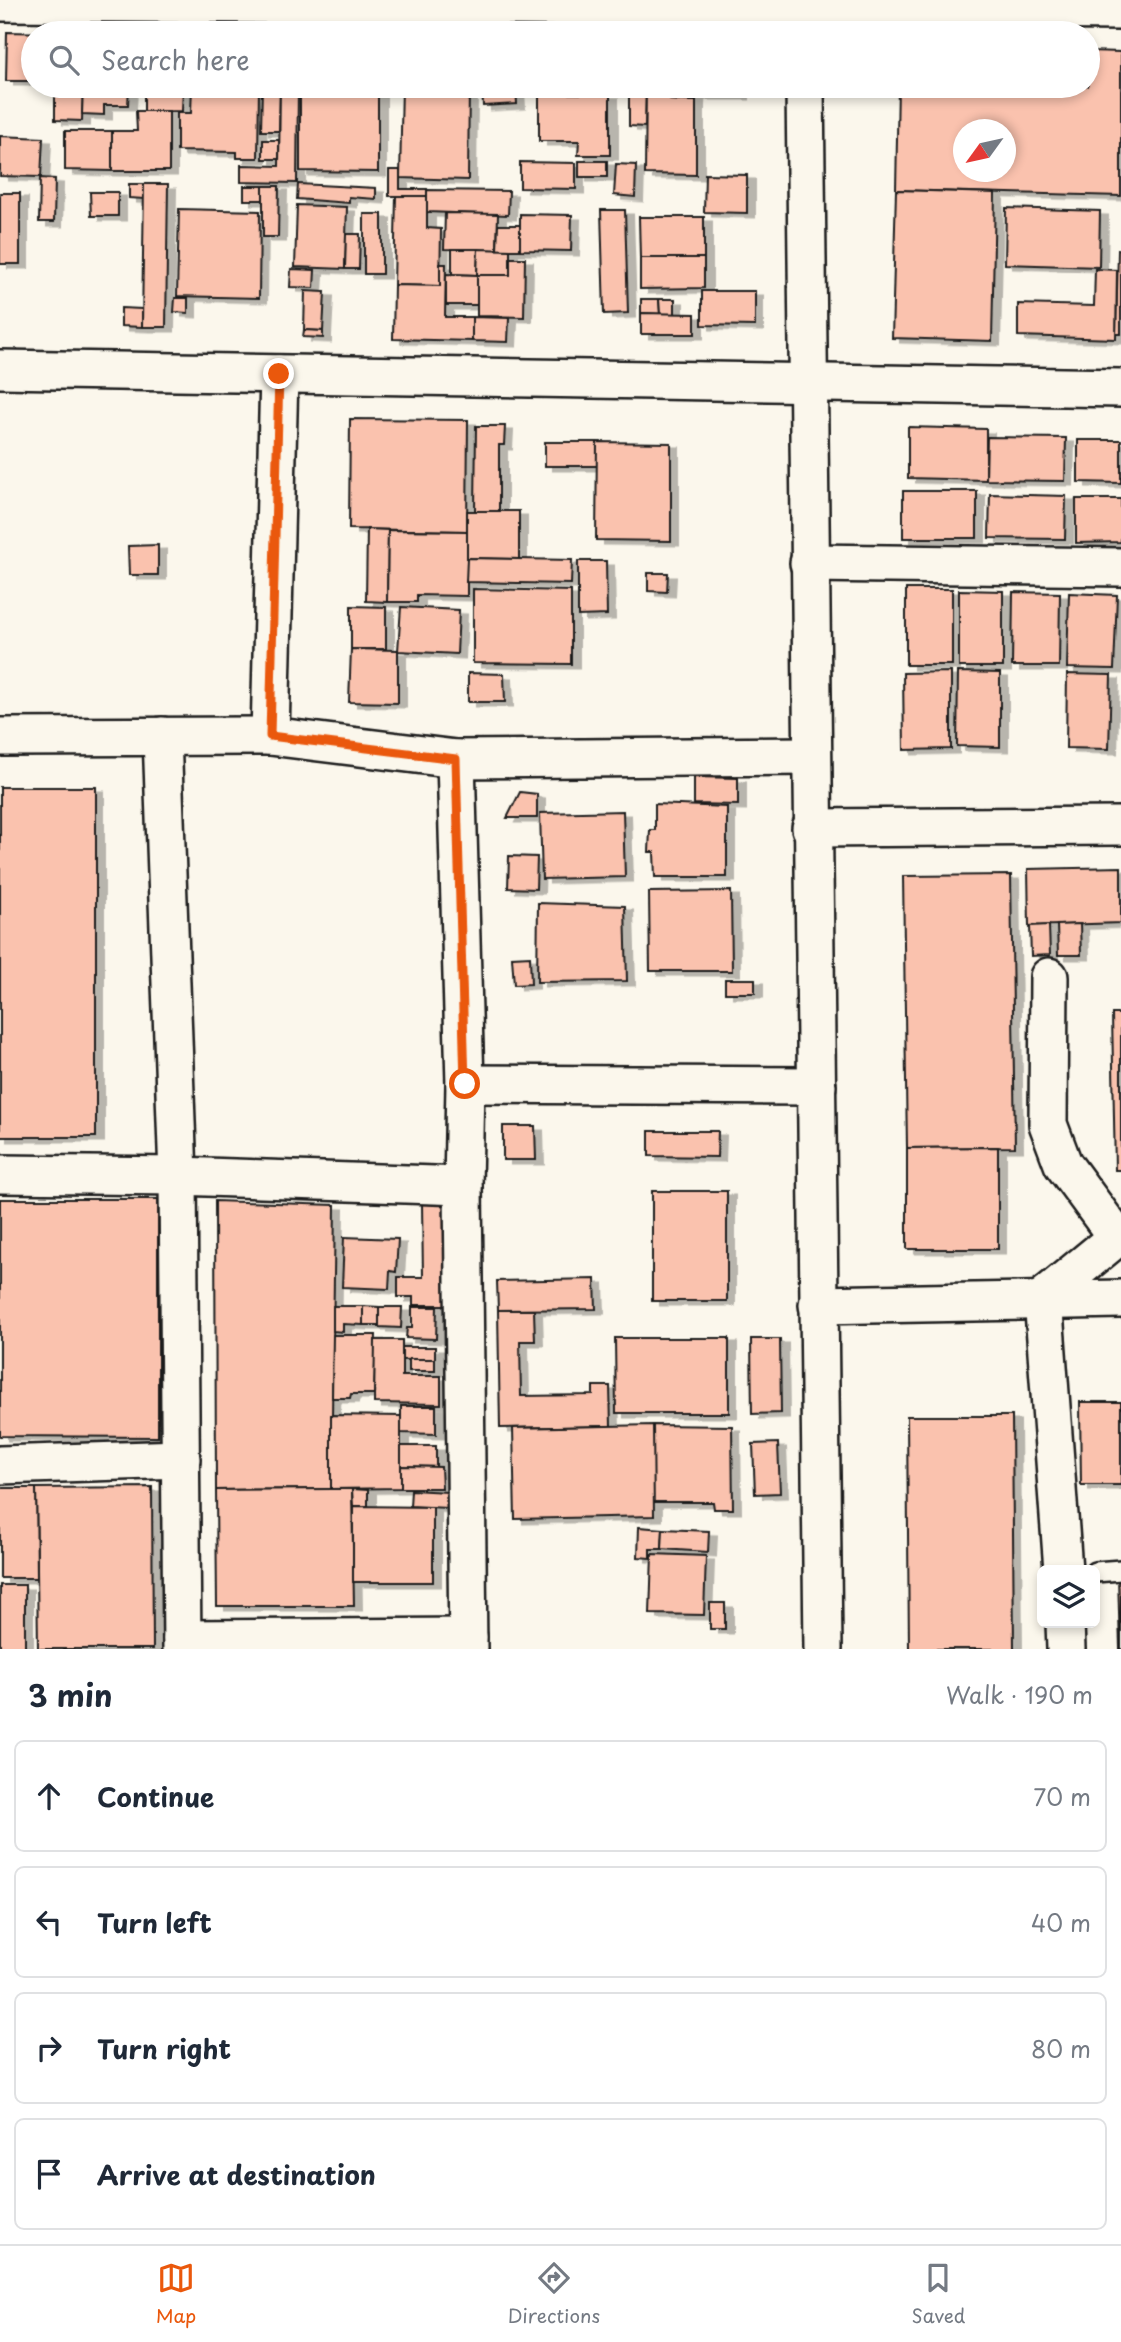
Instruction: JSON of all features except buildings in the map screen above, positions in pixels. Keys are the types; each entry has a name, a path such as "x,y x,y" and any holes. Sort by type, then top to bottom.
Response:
{"street":[{"path":"0,2 387,4 805,20 1121,11"},
{"path":"805,98 809,756 817,1086 823,1649"},
{"path":"0,369 1121,388"},
{"path":"270,736 279,374"},
{"path":"809,563 1121,567"},
{"path":"162,736 178,1176 182,1644 468,1643 463,1186 465,1084 456,759"},
{"path":"0,737 270,736 456,759 809,756"},
{"path":"811,828 1121,826"},
{"path":"1043,1298 1119,1235 1063,1164 1048,1124 1049,976"},
{"path":"465,1084 817,1086"},
{"path":"0,1174 178,1176 463,1186"},
{"path":"818,1305 1043,1298 1121,1299"},
{"path":"1043,1298 1063,1565"},
{"path":"0,1465 181,1459"},
{"path":"1065,1628 1066,1649"}],"lane":[{"path":"1100,1572 1121,1570"}],"route":[{"path":"279,374 270,736 456,759 465,1084"}]}
